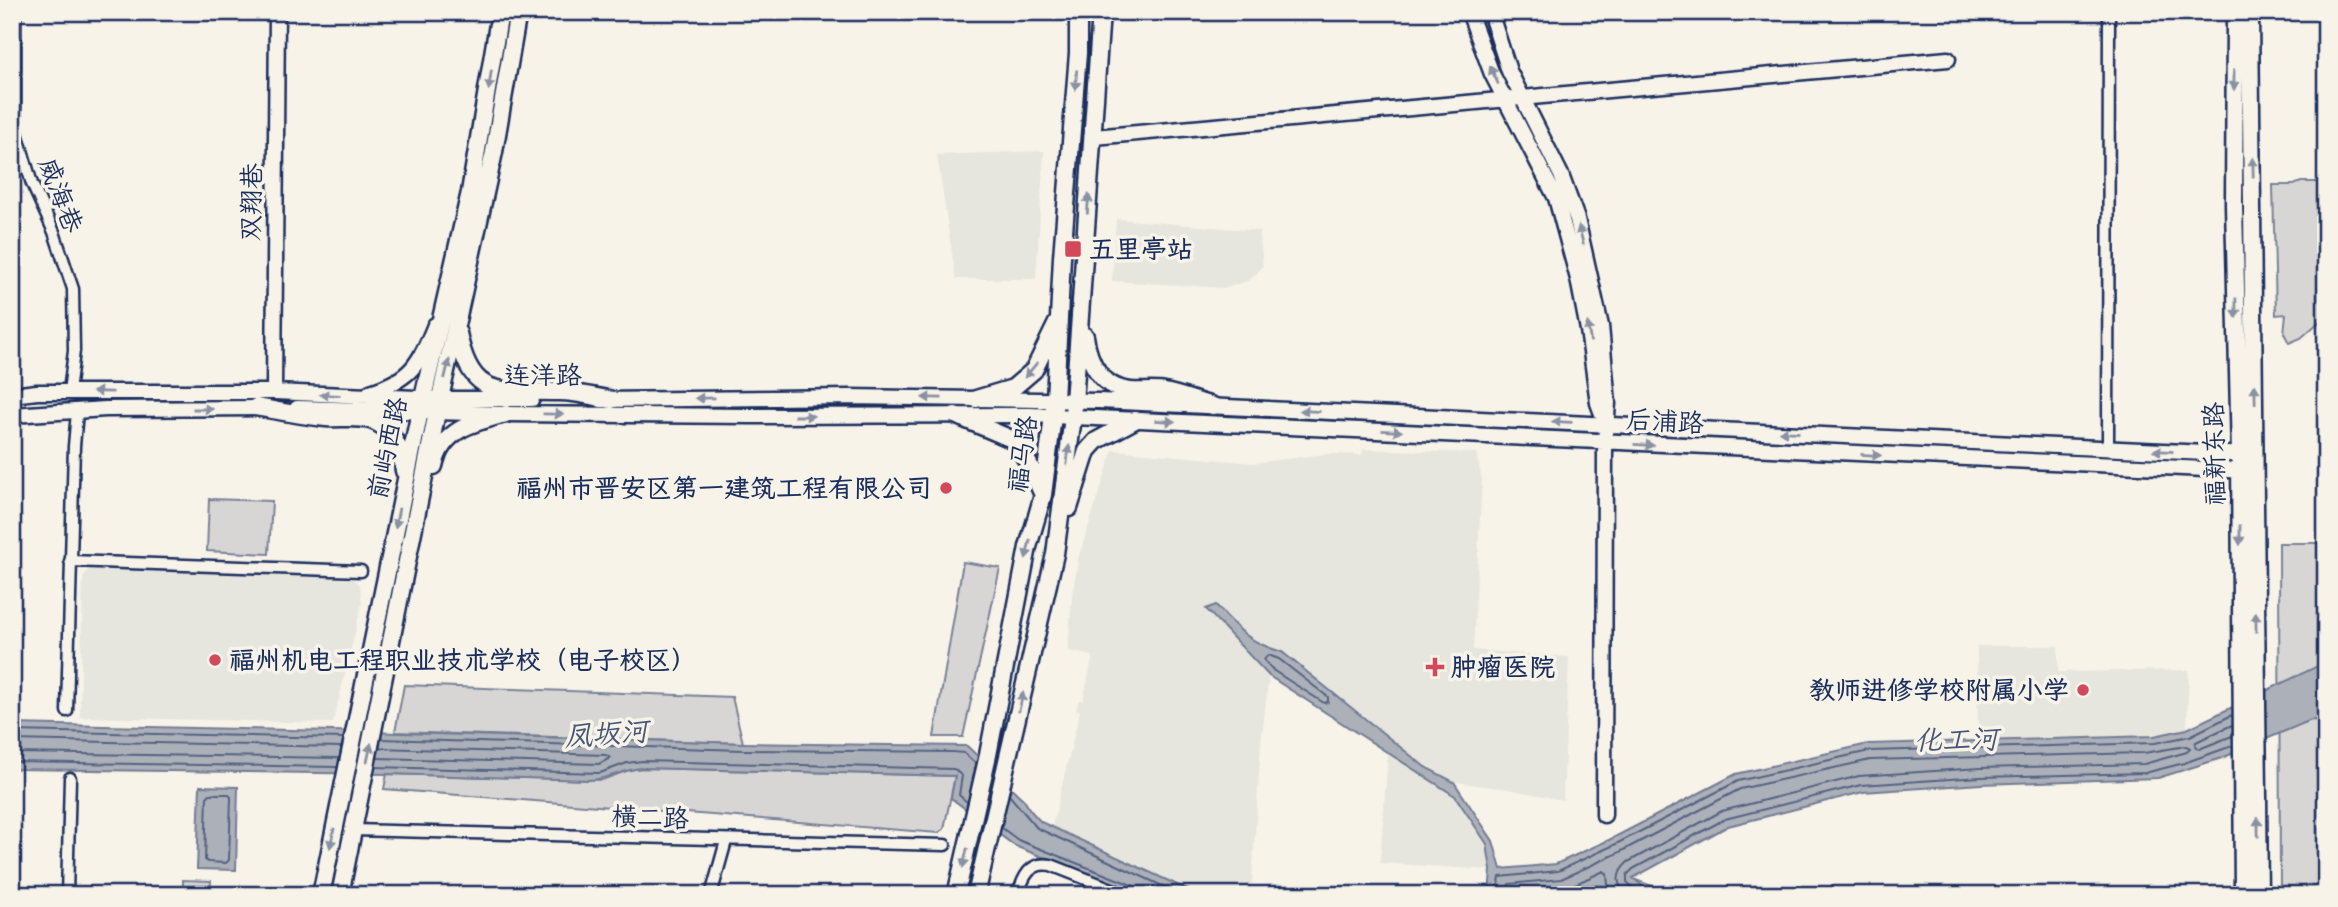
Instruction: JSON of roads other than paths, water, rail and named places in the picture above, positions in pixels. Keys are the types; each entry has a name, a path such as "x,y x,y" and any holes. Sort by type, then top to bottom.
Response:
{"main road":[{"name":"双翔巷","path":"274,392 277,12"},
{"name":"前屿西路","path":"340,895 438,405 494,152 518,12"},
{"name":"福马路","path":"957,895 988,755 1028,547 1043,495 1054,408 1061,314 1062,257 1078,53 1076,12"},
{"name":"福马路","path":"1094,12 1099,53"},
{"name":"福马路","path":"976,895 1055,554 1073,409 1101,12"},
{"path":"1099,53 1108,12"},
{"path":"1469,12 1492,74 1549,181 1562,215 1584,304 1598,403 1606,423"},
{"path":"1490,12 1502,54 1565,182 1577,219 1601,326 1608,393 1605,442 1604,815"},
{"name":"福新东路","path":"2235,12 2234,205 2257,690 2259,895"},
{"name":"福新东路","path":"2243,895 2241,697 2248,463 2250,12"},
{"name":"前屿西路","path":"321,895 421,404 447,298 480,141 499,13"},
{"path":"1094,137 1948,59"},
{"path":"1082,294 1088,354 1101,376 1125,390 1163,392 1213,407"},
{"path":"360,396 388,387 402,379 421,358 447,298"},
{"path":"976,399 1013,388 1034,370 1061,314"},
{"path":"457,326 467,366 479,381 490,387 502,391 563,392 612,400"},
{"name":"连洋路","path":"12,395 69,392 274,392 360,396 506,414 955,415 1054,408"},
{"name":"连洋路","path":"438,405 751,397 976,399 1073,409"},
{"name":"连洋路","path":"12,415 106,409 421,404"},
{"name":"后浦路","path":"1073,409 1213,407 1606,423 2108,447 2248,463"},
{"path":"256,408 327,418 367,419 377,424 390,434 398,448 403,463 403,491"},
{"name":"后浦路","path":"1073,409 1135,419 1605,442 2248,463"},
{"path":"402,587 440,448 462,427 506,414"},
{"path":"955,415 1014,440 1030,464 1043,495"},
{"path":"1055,554 1087,451 1096,441 1135,419"}],"street":[{"name":"威海巷","path":"15,12 15,127 32,184 54,232 73,289 74,351 69,392"},
{"path":"2108,447 2109,12"},
{"path":"67,712 77,412"},
{"path":"70,561 361,571"},
{"path":"67,895 70,778"},
{"name":"横二路","path":"353,830 945,845"},
{"path":"711,895 726,841"},
{"path":"1018,895 1030,869 1041,863 1127,895"}],"water":[{"path":"1216,605 1245,634 1282,652 1425,767 1454,782 1493,841 1501,869 1556,864 1609,840 1736,774 1868,744 2154,736 2187,729 2326,662 2326,721 2311,720 2222,758 2158,778 1981,784 1863,792 1728,826 1633,878 1653,895 1489,895 1491,870 1487,844 1455,796 1269,676 1206,609"},
{"path":"12,724 743,743 967,746 1024,800 1041,822 1199,895 1137,895 1015,846 951,798 955,776 642,768 588,780 387,774 12,769"},
{"path":"200,786 238,787 236,870 197,869"},
{"path":"2326,840 2326,892 2319,863"}],"place":[{"name":"五里亭站","path":"1073,249"},
{"name":"福州市晋安区第一建筑工程有限公司","path":"946,488"},
{"name":"福州机电工程职业技术学校（电子校区）","path":"215,660"},
{"name":"肿瘤医院","path":"1435,667"},
{"name":"教师进修学校附属小学","path":"2083,690"}],"water label":[{"name":"凤坂河","path":"606,733"},
{"name":"化工河","path":"1956,739"}]}
